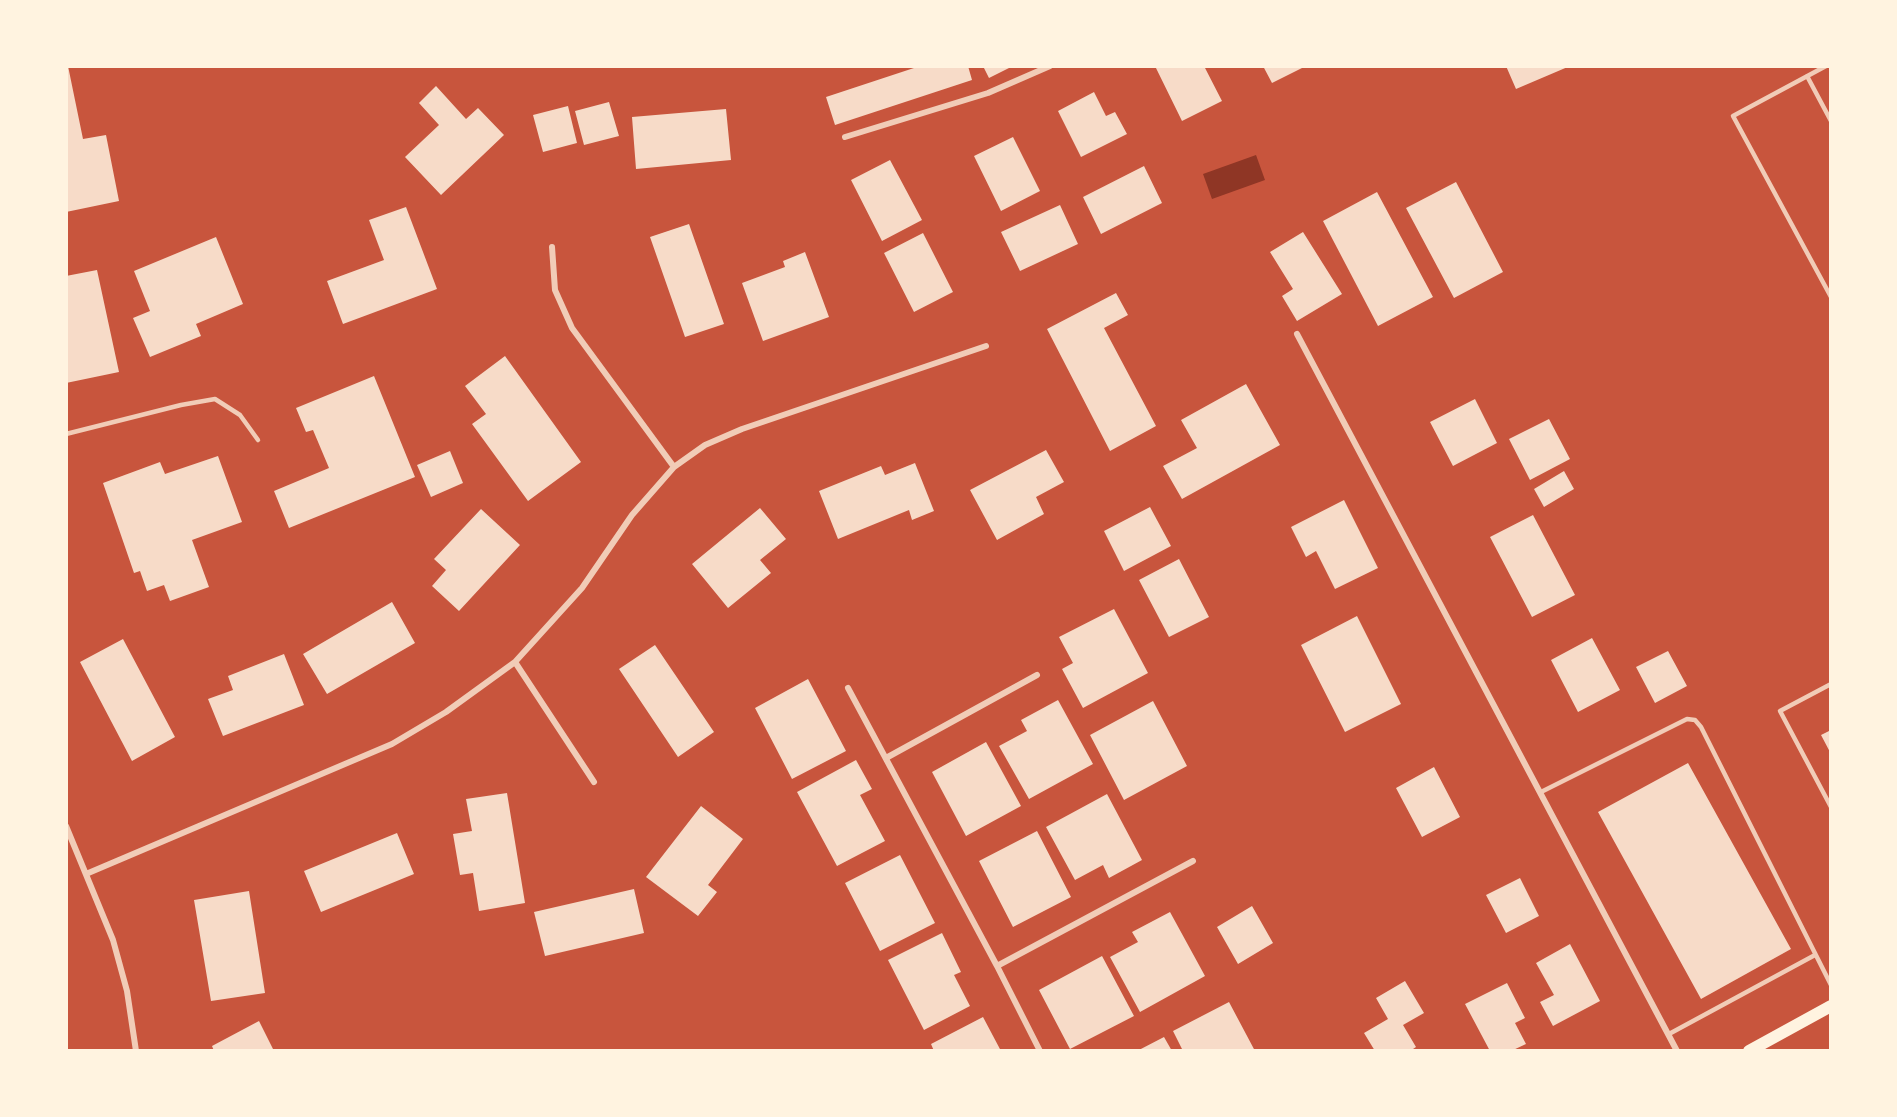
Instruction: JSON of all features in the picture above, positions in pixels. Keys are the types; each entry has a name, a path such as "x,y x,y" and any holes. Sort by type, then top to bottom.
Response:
{"main road":[{"path":"1756,1049 1831,1006"}],"street":[{"path":"845,137 988,93 1050,66"},
{"path":"552,247 555,290 572,328 674,467"},
{"path":"1298,334 1677,1051"},
{"path":"86,874 392,744 446,712 515,662 582,588 632,515 674,467 705,446 742,429 986,346"},
{"path":"515,662 594,782"},
{"path":"886,758 1037,675"},
{"path":"848,688 1040,1051"},
{"path":"66,826 113,940 127,991 136,1051"},
{"path":"997,966 1193,861"}],"lane":[{"path":"1826,66 1734,116 1831,297"},
{"path":"1808,76 1831,121"},
{"path":"66,434 181,405 215,399 240,415 258,440"},
{"path":"1831,684 1780,711 1831,807"},
{"path":"1541,792 1687,719 1695,720 1701,727 1831,985"},
{"path":"1669,1034 1815,955"}],"shaded area":[{"path":"1256,155 1265,180 1212,199 1203,174"}],"building":[{"path":"66,66 68,66 83,139 106,135 119,201 66,212"},
{"path":"920,66 968,66 972,80 835,125 826,97"},
{"path":"983,66 1013,66 989,78"},
{"path":"1155,66 1204,66 1222,101 1182,121"},
{"path":"1263,66 1306,66 1272,83"},
{"path":"1506,66 1570,66 1516,89"},
{"path":"436,86 466,119 478,108 504,135 441,195 405,157 439,125 419,103"},
{"path":"1094,92 1106,116 1115,112 1127,134 1081,157 1058,111"},
{"path":"609,102 619,136 584,145 575,111"},
{"path":"568,106 577,143 543,152 533,115"},
{"path":"726,109 731,160 636,169 632,117"},
{"path":"1013,137 1040,191 1001,211 974,156"},
{"path":"890,160 922,220 882,241 851,180"},
{"path":"1144,166 1162,203 1101,234 1083,197"},
{"path":"1456,182 1503,272 1454,298 1406,208"},
{"path":"1377,192 1433,297 1378,326 1323,221"},
{"path":"1060,205 1078,244 1020,271 1001,232"},
{"path":"406,207 437,289 343,324 327,281 384,260 369,220"},
{"path":"689,224 724,324 685,337 650,237"},
{"path":"1303,232 1342,294 1297,321 1282,296 1293,289 1270,252"},
{"path":"923,233 953,292 914,312 884,253"},
{"path":"216,237 243,304 196,324 201,336 150,357 133,318 150,311 134,271"},
{"path":"805,252 829,317 763,341 742,283 785,267 783,261"},
{"path":"97,270 119,372 66,383 66,276"},
{"path":"1116,293 1128,315 1104,328 1156,426 1110,451 1047,329"},
{"path":"505,356 581,462 528,501 472,424 486,414 465,386"},
{"path":"374,376 415,477 289,528 274,491 329,468 313,430 306,432 296,408"},
{"path":"1246,384 1280,445 1182,499 1163,466 1197,448 1181,420"},
{"path":"1475,399 1497,443 1453,466 1430,422"},
{"path":"1549,419 1570,459 1530,480 1509,439"},
{"path":"1046,450 1064,482 1036,497 1044,514 997,540 970,490"},
{"path":"450,451 463,483 431,497 417,465"},
{"path":"218,456 242,522 192,540 209,587 170,601 164,585 147,591 140,571 134,573 103,483 160,462 165,474"},
{"path":"915,463 934,511 912,520 909,510 838,539 819,491 881,466 885,475"},
{"path":"1564,471 1574,489 1544,507 1534,489"},
{"path":"1344,500 1378,568 1335,589 1316,551 1306,557 1291,527"},
{"path":"1150,507 1171,546 1124,571 1104,531"},
{"path":"760,508 786,539 760,560 771,573 728,608 692,564"},
{"path":"481,509 520,545 459,611 432,586 446,570 434,559"},
{"path":"1533,515 1575,595 1532,617 1490,537"},
{"path":"1179,559 1209,617 1169,637 1139,580"},
{"path":"392,602 415,643 327,694 303,654"},
{"path":"1114,609 1148,673 1083,708 1062,669 1073,663 1059,637"},
{"path":"1357,616 1401,704 1345,732 1301,645"},
{"path":"1592,638 1620,690 1578,712 1551,660"},
{"path":"123,639 175,737 132,761 80,662"},
{"path":"655,645 714,732 678,757 619,669"},
{"path":"1668,651 1687,686 1655,703 1636,667"},
{"path":"284,654 304,705 223,736 208,699 233,690 228,676"},
{"path":"808,679 846,751 792,779 755,708"},
{"path":"1058,700 1093,764 1029,799 999,746 1027,731 1021,720"},
{"path":"1153,701 1187,766 1124,800 1090,735"},
{"path":"1831,730 1831,754 1821,735"},
{"path":"986,742 1021,806 966,836 932,772"},
{"path":"856,760 872,789 860,795 885,841 837,866 797,792"},
{"path":"1688,763 1791,949 1701,999 1598,812"},
{"path":"1434,767 1460,817 1422,837 1396,788"},
{"path":"507,793 525,903 479,911 473,873 460,875 453,834 472,831 466,799"},
{"path":"1107,794 1142,860 1109,878 1103,865 1075,880 1046,827"},
{"path":"701,806 743,839 708,885 717,892 698,916 646,877"},
{"path":"1037,831 1071,897 1013,927 979,861"},
{"path":"397,833 414,874 321,912 304,871"},
{"path":"900,855 935,923 880,951 845,883"},
{"path":"1520,878 1539,916 1506,933 1486,895"},
{"path":"634,889 644,933 545,956 534,912"},
{"path":"249,891 265,993 211,1001 194,900"},
{"path":"1252,906 1273,943 1238,964 1217,927"},
{"path":"1170,912 1205,976 1140,1012 1110,957 1138,942 1132,932"},
{"path":"942,933 961,972 954,975 970,1006 924,1030 888,960"},
{"path":"1570,944 1600,1001 1553,1026 1540,1002 1554,995 1536,963"},
{"path":"1102,956 1134,1016 1070,1049 1039,990"},
{"path":"1405,981 1424,1013 1403,1025 1416,1047 1410,1051 1375,1051 1364,1033 1388,1019 1376,998"},
{"path":"1507,983 1525,1018 1515,1023 1526,1044 1511,1051 1490,1051 1465,1004"},
{"path":"1229,1002 1255,1051 1183,1051 1173,1031"},
{"path":"983,1017 1001,1051 934,1051 931,1044"},
{"path":"259,1021 274,1051 214,1051 212,1046"},
{"path":"1164,1037 1172,1051 1137,1051"}]}
